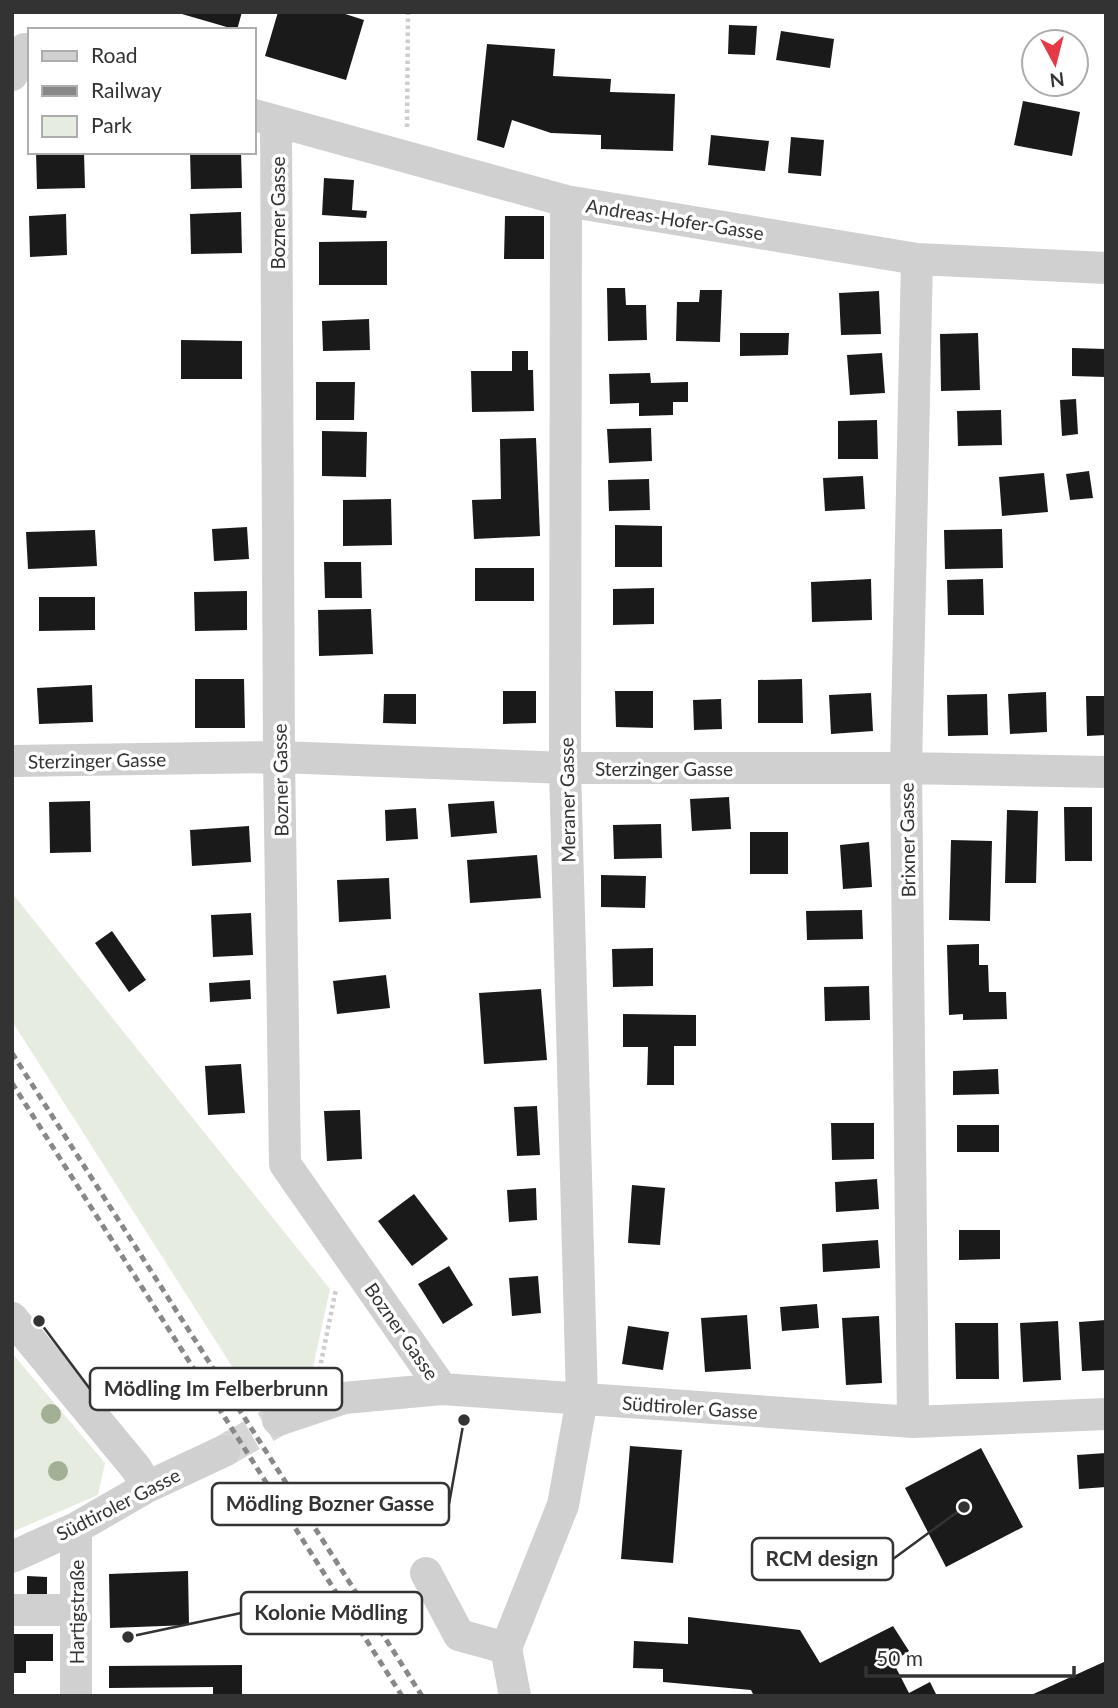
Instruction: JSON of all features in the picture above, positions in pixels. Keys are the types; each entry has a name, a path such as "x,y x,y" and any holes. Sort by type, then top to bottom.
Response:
{"street":[{"name":"Andreas-Hofer-Gasse","path":"265,118 566,201 917,259 1106,268"},
{"name":"Bozner Gasse","path":"265,118 285,1164 442,1389"},
{"name":"Meraner Gasse","path":"506,1648 564,1505 582,1399 565,768 566,201"},
{"name":"Brixner Gasse","path":"914,1422 906,768 917,259"},
{"name":"Sterzinger Gasse","path":"12,761 279,757 565,768 906,768 1106,772"},
{"path":"12,1318 136,1468 147,1487"},
{"name":"Südtiroler Gasse","path":"278,1420 345,1398 442,1389 914,1422 1106,1414"},
{"name":"Südtiroler Gasse","path":"12,1556 76,1528 147,1487 224,1451"},
{"name":"Hartigstraße","path":"76,1528 76,1696"},
{"path":"426,1573 459,1635 506,1648 515,1696"},
{"path":"12,1610 76,1610"}],"path":[{"path":"407,156 408,12"},
{"path":"312,1409 344,1248"}],"green space":[{"path":"12,893 330,1289 310,1381 285,1392 284,1378 254,1401 12,1021"},
{"path":"12,1353 105,1463 98,1495 12,1532"}],"building":[{"path":"175,12 242,12 238,28"},
{"path":"278,12 339,12 364,20 346,80 265,56"},
{"path":"729,25 757,26 755,55 728,54"},
{"path":"781,31 834,39 830,68 776,60"},
{"path":"487,44 555,49 553,76 611,79 610,92 675,94 673,151 601,149 601,135 551,133 512,120 504,148 477,140"},
{"path":"1023,101 1080,112 1072,156 1014,145"},
{"path":"711,135 769,141 765,171 708,165"},
{"path":"791,137 824,140 821,176 788,173"},
{"path":"36,154 84,154 85,188 37,189"},
{"path":"190,154 241,154 242,188 191,189"},
{"path":"324,178 354,180 352,210 367,211 366,218 322,215"},
{"path":"241,212 242,253 191,254 190,214"},
{"path":"66,214 67,255 30,257 29,216"},
{"path":"505,216 544,216 544,259 504,259"},
{"path":"387,241 387,285 319,285 319,242"},
{"path":"607,288 625,288 626,305 646,305 647,340 608,341"},
{"path":"700,290 722,290 720,342 676,341 677,302 699,302"},
{"path":"879,291 881,334 841,335 839,293"},
{"path":"369,319 370,350 323,351 322,321"},
{"path":"740,333 789,333 788,355 740,356"},
{"path":"978,333 980,390 941,391 940,334"},
{"path":"181,340 242,341 242,379 181,379"},
{"path":"1072,348 1106,349 1106,377 1072,376"},
{"path":"512,351 528,351 528,370 533,370 534,411 472,412 471,371 512,371"},
{"path":"882,353 885,393 850,395 847,355"},
{"path":"650,373 651,383 688,382 688,402 673,402 673,415 639,416 639,403 610,404 609,374"},
{"path":"316,382 355,382 354,420 316,420"},
{"path":"1076,399 1078,434 1062,436 1060,400"},
{"path":"1001,410 1002,445 958,446 957,411"},
{"path":"877,420 878,459 838,459 838,421"},
{"path":"651,428 652,461 609,463 607,429"},
{"path":"322,431 367,432 366,477 322,476"},
{"path":"536,438 540,536 474,539 472,500 501,499 500,439"},
{"path":"1089,471 1093,498 1070,500 1066,474"},
{"path":"1044,473 1048,512 1002,516 999,477"},
{"path":"863,476 865,509 825,511 823,478"},
{"path":"649,479 650,510 609,511 608,480"},
{"path":"391,499 392,545 343,546 343,500"},
{"path":"615,525 662,526 662,567 615,567"},
{"path":"247,527 249,559 214,561 212,529"},
{"path":"1002,529 1003,568 945,569 944,530"},
{"path":"95,530 97,566 28,569 26,532"},
{"path":"324,562 361,562 362,598 325,598"},
{"path":"475,568 534,568 534,601 475,601"},
{"path":"871,579 872,620 812,622 811,582"},
{"path":"983,579 984,615 948,615 947,580"},
{"path":"654,588 654,624 613,625 613,589"},
{"path":"247,591 247,630 195,631 194,592"},
{"path":"39,597 95,597 95,630 39,631"},
{"path":"371,609 373,654 319,656 318,610"},
{"path":"195,679 244,679 245,728 195,728"},
{"path":"802,679 803,723 758,723 758,680"},
{"path":"92,685 93,722 39,724 37,688"},
{"path":"503,691 536,691 536,723 503,724"},
{"path":"615,691 653,691 653,728 616,727"},
{"path":"1046,692 1047,732 1010,734 1008,694"},
{"path":"871,693 873,731 831,734 829,695"},
{"path":"384,694 416,694 416,724 383,723"},
{"path":"987,694 988,735 948,736 947,695"},
{"path":"1086,696 1106,696 1106,735 1087,736"},
{"path":"721,699 722,729 694,730 693,700"},
{"path":"729,797 731,829 692,831 690,799"},
{"path":"90,801 91,852 50,853 49,802"},
{"path":"494,801 497,833 451,837 448,804"},
{"path":"1064,807 1092,807 1092,861 1065,861"},
{"path":"416,808 418,839 386,841 385,810"},
{"path":"1007,810 1038,811 1036,883 1005,883"},
{"path":"661,824 662,858 614,859 613,825"},
{"path":"249,826 251,862 192,866 190,830"},
{"path":"750,832 788,832 788,874 750,874"},
{"path":"951,840 992,841 990,921 949,920"},
{"path":"869,842 872,887 843,889 840,845"},
{"path":"537,855 541,898 470,903 467,860"},
{"path":"601,875 646,876 645,908 601,907"},
{"path":"389,878 391,919 339,922 337,880"},
{"path":"862,910 863,939 807,940 806,911"},
{"path":"251,913 253,955 213,957 211,915"},
{"path":"112,931 146,980 129,992 95,943"},
{"path":"979,944 979,965 988,965 989,992 1006,992 1007,1019 963,1020 963,1014 949,1015 947,945"},
{"path":"653,948 653,986 613,987 612,949"},
{"path":"386,975 390,1008 337,1014 333,981"},
{"path":"250,980 251,999 210,1002 209,983"},
{"path":"869,986 870,1020 825,1021 824,987"},
{"path":"541,989 547,1060 484,1064 479,993"},
{"path":"623,1014 696,1015 696,1046 674,1046 674,1085 647,1085 648,1047 623,1047"},
{"path":"241,1064 245,1113 208,1115 205,1066"},
{"path":"998,1069 999,1094 953,1095 953,1071"},
{"path":"537,1106 540,1155 517,1156 514,1107"},
{"path":"360,1110 362,1159 327,1161 324,1111"},
{"path":"831,1123 874,1123 874,1159 832,1160"},
{"path":"957,1125 999,1125 999,1152 957,1152"},
{"path":"877,1179 879,1209 836,1212 835,1182"},
{"path":"632,1185 665,1188 660,1245 628,1243"},
{"path":"536,1188 537,1220 509,1222 507,1190"},
{"path":"414,1194 448,1239 412,1266 378,1221"},
{"path":"959,1230 1000,1230 1000,1259 959,1260"},
{"path":"878,1240 880,1268 823,1272 822,1244"},
{"path":"449,1266 473,1305 443,1324 418,1284"},
{"path":"538,1276 541,1313 512,1316 509,1278"},
{"path":"817,1304 819,1328 782,1331 780,1307"},
{"path":"747,1315 751,1369 705,1372 701,1318"},
{"path":"879,1316 882,1383 846,1385 842,1318"},
{"path":"1106,1320 1106,1370 1082,1371 1079,1322"},
{"path":"1058,1321 1061,1380 1023,1382 1020,1323"},
{"path":"955,1323 998,1323 999,1379 956,1379"},
{"path":"628,1326 669,1332 663,1370 622,1364"},
{"path":"630,1446 682,1450 673,1563 621,1559"},
{"path":"981,1448 1023,1527 946,1567 905,1488"},
{"path":"1106,1453 1106,1487 1079,1489 1077,1455"},
{"path":"188,1571 189,1625 110,1628 109,1574"},
{"path":"27,1576 47,1577 47,1595 27,1595"},
{"path":"688,1617 800,1630 820,1663 893,1626 909,1651 893,1662 909,1693 930,1682 937,1696 754,1696 751,1690 663,1682 663,1669 633,1668 634,1641 688,1644"},
{"path":"12,1634 53,1634 53,1661 26,1661 26,1673 12,1673"},
{"path":"1106,1661 1106,1696 1029,1696"},
{"path":"242,1665 242,1696 213,1696 213,1687 109,1688 109,1666"}],"tunnel":[{"path":"224,1451 278,1420"}],"railway":[{"path":"12,1053 422,1696"},
{"path":"12,1083 402,1696"}],"place":[{"name":"Mödling Im Felberbrunn","path":"39,1321"},
{"name":"Mödling Bozner Gasse","path":"464,1420"},
{"name":"RCM design","path":"964,1507"},
{"name":"Kolonie Mödling","path":"128,1637"}]}
